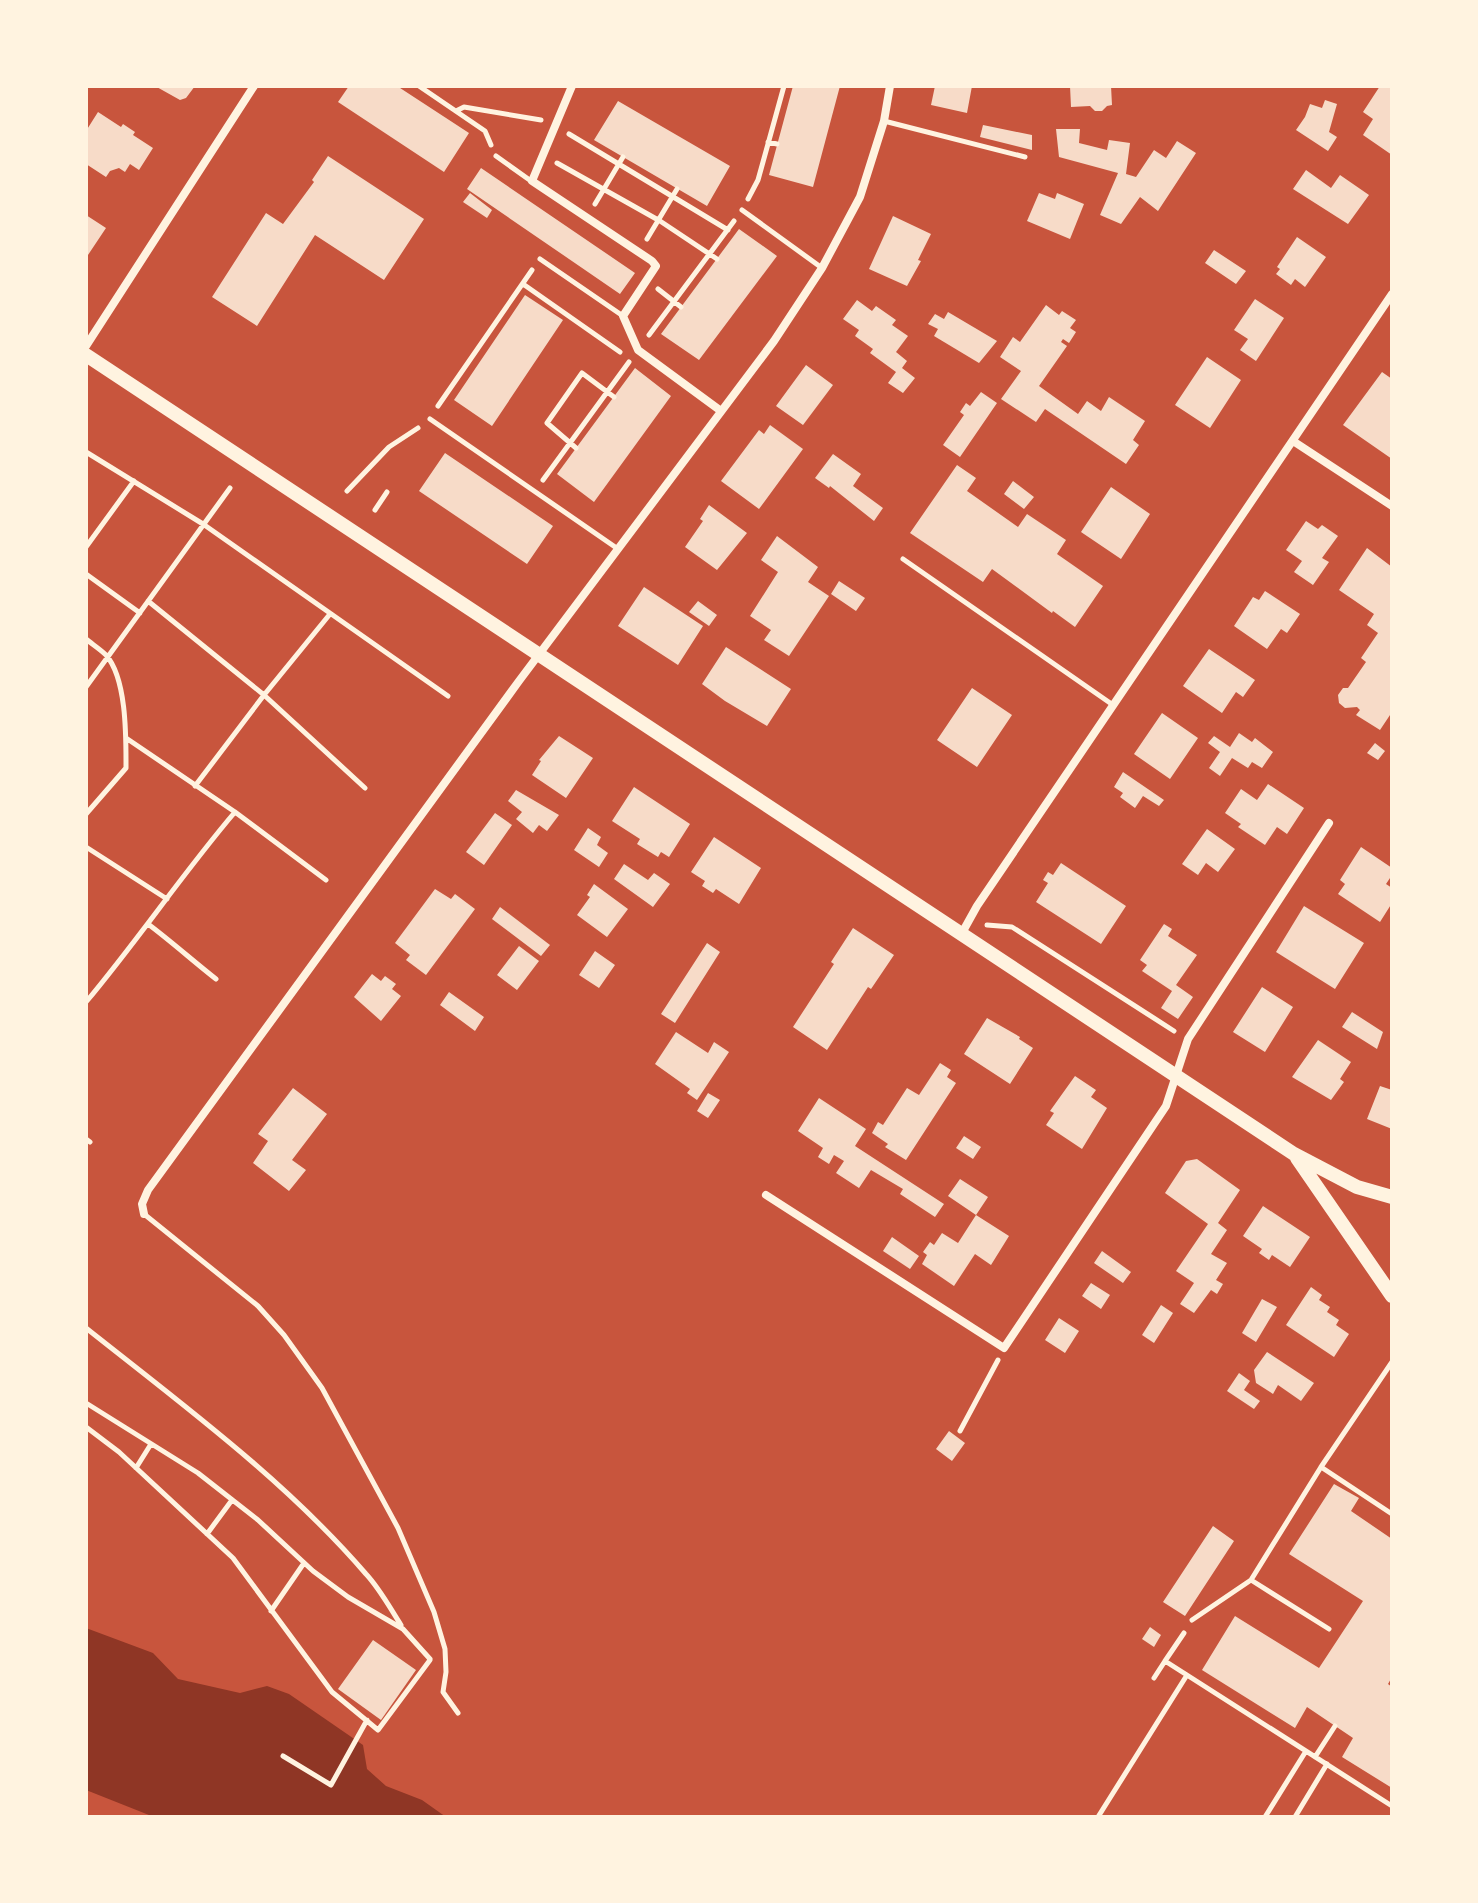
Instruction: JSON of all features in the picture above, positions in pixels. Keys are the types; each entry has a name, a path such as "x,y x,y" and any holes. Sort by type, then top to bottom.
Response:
{"street":[{"path":"86,346 254,86"},
{"path":"572,86 532,181 640,251 656,266 623,316 638,350 721,411"},
{"path":"144,1214 142,1204 148,1190 538,655 774,341 822,268 860,197 884,121 890,86"},
{"path":"962,933 977,906 1392,294"},
{"path":"86,355 1294,1154 1357,1187 1392,1197"},
{"path":"1293,441 1392,506"},
{"path":"766,1195 1004,1348 1166,1106 1188,1039 1329,823"},
{"path":"1294,1154 1392,1296"}],"lane":[{"path":"884,121 1025,157"},
{"path":"496,156 532,181"},
{"path":"742,210 822,268"},
{"path":"540,259 623,316"},
{"path":"430,419 618,549"},
{"path":"903,559 1113,705"},
{"path":"144,1214 258,1306 284,1335 322,1388 398,1528 442,1636 446,1672 443,1692 458,1713"},
{"path":"1192,1620 1251,1580 1321,1467 1392,1362"},
{"path":"1321,1467 1392,1514"},
{"path":"1251,1580 1329,1629"}],"path":[{"path":"419,86 485,131 496,156"},
{"path":"638,350 742,210 758,180 784,86"},
{"path":"456,111 464,107 544,120 549,109"},
{"path":"555,126 621,160 728,230"},
{"path":"768,142 777,144"},
{"path":"543,155 660,221 717,259"},
{"path":"588,217 621,160"},
{"path":"640,251 677,189"},
{"path":"347,491 389,447 430,419 540,259"},
{"path":"648,281 681,307"},
{"path":"523,284 642,368"},
{"path":"503,314 509,318"},
{"path":"534,492 631,360"},
{"path":"462,372 470,377"},
{"path":"576,448 547,423 582,373 614,397"},
{"path":"86,452 203,524 448,696"},
{"path":"86,547 134,481"},
{"path":"86,687 230,488"},
{"path":"375,510 387,492"},
{"path":"86,574 140,613"},
{"path":"148,601 264,695 365,788"},
{"path":"195,786 330,614"},
{"path":"86,639 108,657 119,680 126,738 126,768 86,814"},
{"path":"126,738 235,812 326,880"},
{"path":"86,1002 187,869 235,812"},
{"path":"86,847 167,899"},
{"path":"148,924 216,979"},
{"path":"86,1328 139,1368 301,1506 368,1576 403,1629 430,1660 446,1672"},
{"path":"960,1431 999,1358"},
{"path":"86,1403 198,1473 348,1597 403,1629"},
{"path":"86,1427 136,1468 233,1558 332,1692 378,1730 430,1660"},
{"path":"136,1468 151,1444"},
{"path":"207,1534 232,1500"},
{"path":"271,1611 304,1563"},
{"path":"1154,1678 1192,1620"},
{"path":"1165,1661 1392,1806"},
{"path":"1098,1817 1187,1675"},
{"path":"283,1756 331,1785 367,1720"},
{"path":"1315,1757 1335,1726"},
{"path":"1265,1817 1306,1751"},
{"path":"1295,1817 1327,1764"}],"shaded area":[{"path":"86,1628 153,1653 178,1679 240,1693 267,1686 289,1694 363,1745 367,1769 386,1786 422,1800 446,1817 154,1817 86,1790"}],"building":[{"path":"155,86 195,86 186,98 180,100"},
{"path":"349,86 397,86 469,133 444,172 338,102"},
{"path":"793,86 840,86 813,187 769,175"},
{"path":"935,86 972,86 967,113 931,105"},
{"path":"1070,86 1111,86 1112,105 1102,111 1095,111 1090,106 1071,107"},
{"path":"1380,86 1392,86 1392,155 1363,135 1373,119 1363,112"},
{"path":"1325,100 1337,104 1329,132 1337,137 1328,151 1296,130 1310,104 1322,108"},
{"path":"618,101 730,166 707,206 594,140"},
{"path":"98,112 121,127 123,124 153,148 139,170 130,164 125,172 119,168 110,171 106,177 86,164 86,131"},
{"path":"983,125 1032,135 1032,150 980,137"},
{"path":"1056,129 1080,129 1079,143 1107,150 1109,140 1130,143 1126,174 1136,177 1154,150 1166,158 1177,141 1196,153 1158,211 1140,197 1121,224 1100,215 1118,173 1059,157"},
{"path":"328,156 424,219 384,280 315,235 257,326 212,297 266,213 283,224 314,182 312,180"},
{"path":"481,168 635,273 620,294 467,189"},
{"path":"1306,170 1331,188 1340,175 1369,195 1348,224 1293,189"},
{"path":"470,193 492,210 487,218 463,202"},
{"path":"1039,193 1055,199 1057,193 1084,204 1070,239 1027,221"},
{"path":"86,215 106,228 86,258"},
{"path":"893,216 931,234 907,286 869,269"},
{"path":"739,229 777,256 699,360 661,334"},
{"path":"1297,237 1326,257 1305,287 1295,279 1291,285 1276,274 1280,269 1277,267"},
{"path":"1214,250 1246,271 1236,284 1205,263"},
{"path":"525,295 563,320 492,426 454,400"},
{"path":"1255,299 1284,318 1256,361 1240,350 1248,339 1234,330"},
{"path":"857,300 872,311 876,306 896,320 892,325 908,336 896,352 907,361 902,368 915,378 903,393 888,383 896,372 870,353 873,349 855,336 859,330 843,319"},
{"path":"1046,305 1059,315 1062,311 1076,320 1070,328 1076,332 1069,343 1063,339 1061,342 1067,346 1039,386 1078,414 1087,401 1101,411 1109,397 1145,421 1133,440 1139,445 1126,464 1045,409 1036,422 1001,399 1021,371 1000,357 1013,337 1020,342"},
{"path":"948,312 997,341 979,363 934,336 938,329 928,324 935,314 944,319"},
{"path":"1207,357 1241,380 1210,428 1175,405"},
{"path":"806,365 833,385 803,425 776,406"},
{"path":"635,368 671,396 594,502 557,474"},
{"path":"1382,372 1392,379 1392,459 1343,425"},
{"path":"981,392 997,403 960,457 943,445 964,415 960,412 966,403 970,406"},
{"path":"770,425 803,449 759,509 721,481 759,430 764,434"},
{"path":"445,453 553,526 527,564 419,491"},
{"path":"833,454 861,474 853,486 883,508 874,521 815,478"},
{"path":"957,465 976,478 967,491 1018,527 1027,514 1066,540 1057,554 1103,586 1075,627 992,569 983,582 910,533"},
{"path":"1013,481 1034,497 1024,509 1004,494"},
{"path":"1111,487 1150,514 1121,559 1081,532"},
{"path":"709,505 747,533 717,570 685,547 703,521 700,519"},
{"path":"1306,521 1318,529 1322,525 1338,536 1322,558 1329,562 1313,585 1294,572 1302,561 1286,550"},
{"path":"777,536 818,567 808,582 829,596 789,656 764,640 771,630 750,616 778,572 761,560"},
{"path":"1367,548 1392,567 1392,712 1380,730 1356,715 1360,710 1357,707 1345,708 1339,703 1338,695 1343,688 1348,688 1366,662 1361,658 1378,633 1367,625 1374,614 1339,590"},
{"path":"839,581 865,598 856,611 831,594"},
{"path":"644,587 703,626 678,665 618,626"},
{"path":"1265,591 1300,614 1287,633 1281,629 1267,649 1234,626 1253,597 1259,600"},
{"path":"698,601 717,615 709,626 689,612"},
{"path":"726,647 791,689 767,726 702,684"},
{"path":"1209,649 1255,680 1243,697 1236,692 1222,713 1183,686"},
{"path":"972,688 1012,715 977,767 937,740"},
{"path":"1162,713 1198,738 1170,779 1134,754"},
{"path":"1239,733 1252,742 1255,738 1273,752 1262,768 1252,762 1248,768 1232,758 1220,776 1209,768 1220,752 1208,743 1214,736 1230,747"},
{"path":"559,736 593,758 566,798 532,775 539,760"},
{"path":"1375,743 1385,751 1378,760 1367,753"},
{"path":"1123,772 1164,800 1159,806 1143,796 1135,808 1120,797 1123,793 1114,787"},
{"path":"1268,784 1304,808 1287,834 1277,827 1265,845 1238,827 1241,824 1225,813 1241,789 1257,800"},
{"path":"634,787 690,824 669,857 661,852 658,857 637,844 640,839 612,821"},
{"path":"516,790 559,815 547,831 539,825 533,833 516,819 522,812 508,801"},
{"path":"495,813 512,825 484,865 466,852"},
{"path":"588,828 601,837 597,845 608,853 599,867 574,850"},
{"path":"1207,829 1235,849 1218,872 1206,863 1198,875 1182,864"},
{"path":"714,837 761,868 739,904 716,889 713,893 702,886 705,881 691,872"},
{"path":"1361,847 1392,868 1392,875 1386,884 1392,888 1392,903 1380,922 1338,894 1345,884 1340,880"},
{"path":"1061,863 1126,906 1101,944 1036,902 1048,883 1043,880 1048,872 1053,875"},
{"path":"624,864 648,880 654,873 670,884 653,907 614,879"},
{"path":"594,884 628,909 607,937 577,915 590,897 587,895"},
{"path":"435,889 451,899 455,894 475,909 426,975 406,960 410,955 395,943"},
{"path":"1304,906 1364,943 1335,989 1276,952"},
{"path":"500,907 550,945 541,956 492,919"},
{"path":"1164,924 1172,929 1168,936 1197,955 1176,985 1193,997 1178,1019 1161,1008 1172,991 1142,971 1147,965 1140,960"},
{"path":"853,928 894,955 871,989 868,987 827,1050 793,1027 834,964 831,962"},
{"path":"707,943 720,952 675,1023 661,1014"},
{"path":"519,946 539,961 517,990 497,975"},
{"path":"595,951 615,965 599,988 579,975"},
{"path":"372,974 381,981 385,976 396,984 392,989 401,996 381,1021 354,997"},
{"path":"1262,987 1293,1007 1265,1052 1233,1032"},
{"path":"449,992 484,1017 475,1031 440,1005"},
{"path":"1352,1012 1383,1032 1377,1049 1342,1027"},
{"path":"987,1018 1033,1048 1010,1084 964,1054"},
{"path":"676,1032 708,1053 714,1042 729,1052 697,1100 687,1093 690,1089 655,1064"},
{"path":"1318,1040 1351,1062 1340,1079 1344,1082 1331,1100 1292,1077"},
{"path":"940,1063 951,1070 947,1077 956,1083 906,1160 885,1147 888,1144 872,1133 878,1122 883,1125 907,1088 919,1095"},
{"path":"1075,1076 1096,1090 1091,1097 1107,1108 1082,1149 1046,1125 1054,1113 1050,1111"},
{"path":"1380,1086 1392,1090 1392,1129 1367,1119"},
{"path":"293,1088 327,1114 292,1160 306,1170 289,1191 253,1163 268,1141 258,1134"},
{"path":"708,1093 720,1100 708,1118 697,1111"},
{"path":"819,1098 866,1129 855,1146 944,1204 935,1217 900,1194 903,1189 871,1170 859,1188 836,1173 844,1161 834,1155 829,1164 818,1157 823,1148 798,1131"},
{"path":"964,1136 981,1147 973,1159 956,1148"},
{"path":"1197,1159 1240,1190 1218,1223 1227,1230 1211,1254 1227,1263 1216,1280 1223,1284 1217,1294 1211,1290 1194,1313 1180,1304 1194,1283 1176,1271 1208,1224 1165,1193 1186,1161"},
{"path":"960,1179 988,1197 976,1215 948,1196"},
{"path":"1263,1206 1310,1237 1290,1267 1272,1255 1269,1260 1259,1253 1262,1249 1243,1236"},
{"path":"976,1215 1009,1236 991,1265 975,1254 954,1286 922,1264 927,1255 923,1252 930,1242 934,1245 942,1233 958,1243"},
{"path":"892,1237 919,1256 910,1269 883,1251"},
{"path":"1102,1251 1131,1272 1123,1283 1094,1263"},
{"path":"1091,1283 1110,1295 1101,1309 1082,1296"},
{"path":"1311,1287 1322,1295 1319,1300 1330,1307 1327,1312 1339,1320 1336,1325 1349,1334 1334,1357 1286,1325"},
{"path":"1262,1299 1277,1307 1256,1342 1242,1333"},
{"path":"1161,1305 1173,1313 1154,1343 1142,1335"},
{"path":"1059,1318 1079,1331 1065,1353 1045,1340"},
{"path":"1267,1352 1314,1383 1301,1401 1278,1385 1273,1394 1256,1383 1254,1370"},
{"path":"1239,1373 1250,1381 1244,1390 1260,1401 1254,1409 1227,1391"},
{"path":"949,1431 965,1443 952,1461 936,1449"},
{"path":"1334,1484 1359,1498 1351,1511 1392,1539 1392,1677 1388,1684 1392,1687 1392,1788 1342,1757 1353,1738 1307,1707 1295,1728 1202,1670 1235,1616 1319,1668 1363,1601 1289,1554"},
{"path":"1213,1526 1234,1541 1185,1616 1163,1602"},
{"path":"1150,1627 1161,1635 1154,1647 1142,1639"},
{"path":"373,1640 416,1670 381,1720 338,1689"}]}
